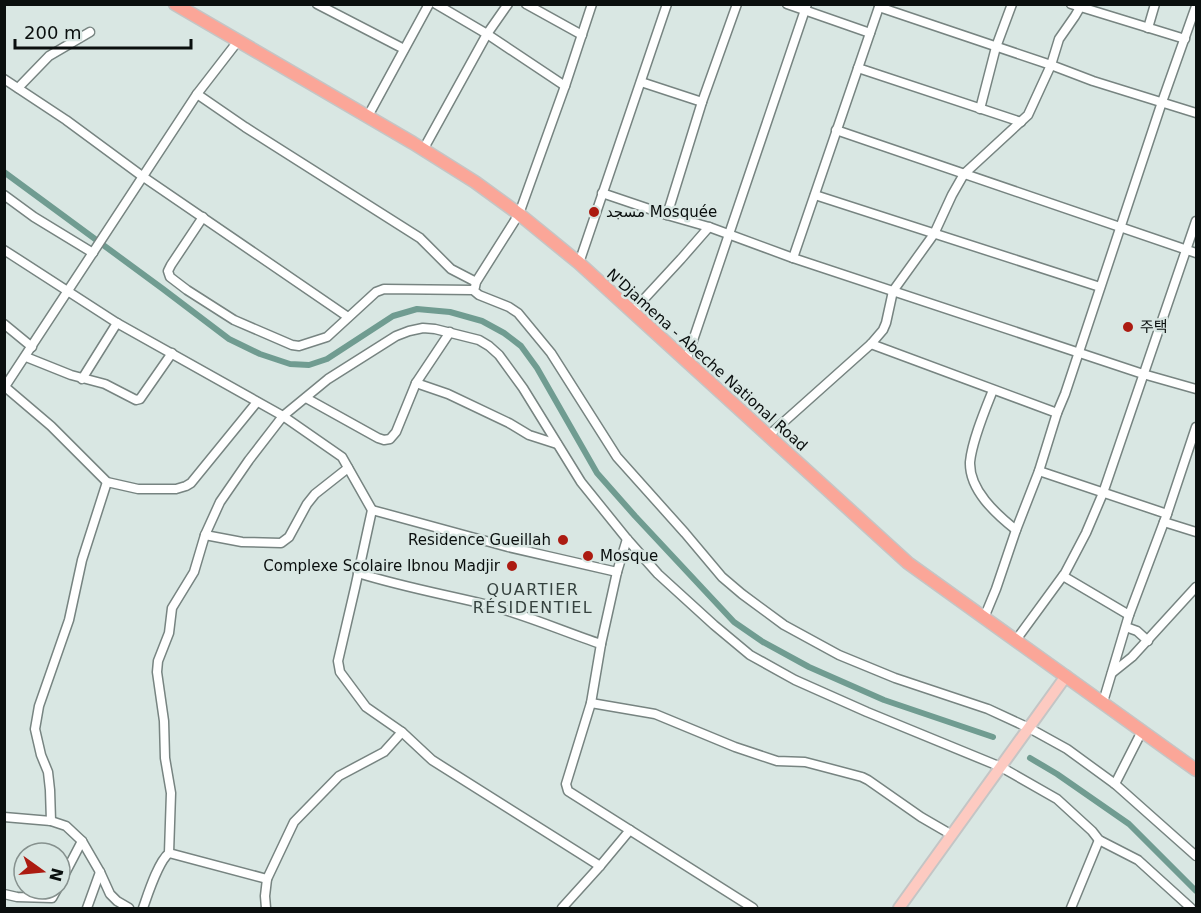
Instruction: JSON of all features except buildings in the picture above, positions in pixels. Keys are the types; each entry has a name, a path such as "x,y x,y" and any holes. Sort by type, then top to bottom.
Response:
{"highway":[{"name":"N'Djamena - Abeche National Road","path":"175,4 368,116 475,182 519,214 579,264 908,563 1197,770"}],"main road":[{"path":"898,909 1066,676"}],"street":[{"path":"317,4 404,49"},
{"path":"368,116 429,4"},
{"path":"436,4 487,34 565,86"},
{"path":"423,150 487,34 508,4"},
{"path":"526,4 582,35"},
{"path":"475,286 519,214 592,4"},
{"path":"579,264 667,4"},
{"path":"668,215 702,102 737,4"},
{"path":"787,4 806,8 870,33"},
{"path":"980,109 996,47 1012,4"},
{"path":"1071,4 1185,39"},
{"path":"1148,28 1155,4"},
{"path":"793,258 879,6 1093,81 1197,113"},
{"path":"768,436 871,344 883,330 893,291 934,234 964,174 1021,122 1031,109 1051,65 1059,39 1081,6"},
{"path":"984,618 1039,471 1162,102 1197,6"},
{"path":"686,361 806,8"},
{"path":"18,88 49,56 90,32"},
{"path":"238,41 197,94 5,387 51,426 107,482 138,489 176,489 186,486 197,476 257,402"},
{"path":"858,68 1021,122"},
{"path":"4,79 348,317"},
{"path":"641,82 702,102"},
{"path":"197,94 413,233 451,269 475,286 479,295 509,307 519,314 551,353 617,457 722,576 742,594 784,625 839,655 895,678 988,709 1029,728 1082,759 1115,784 1197,856"},
{"path":"836,130 1197,253"},
{"path":"602,193 1197,390"},
{"path":"4,195 34,217 93,253"},
{"path":"815,195 1100,287"},
{"path":"203,217 168,271 170,277 234,320 292,345 299,346 331,335 380,290 475,286"},
{"path":"1016,640 1063,576 1103,493 1197,221"},
{"path":"632,312 709,227"},
{"path":"4,250 117,323 284,416 342,457 372,510 338,661 340,672 366,707 402,732 432,760 600,866"},
{"path":"82,379 117,323"},
{"path":"4,324 33,347"},
{"path":"143,909 166,854 169,853 171,793 165,758 158,661 169,633 172,608 194,572 220,502 284,416 328,379 396,336 423,328 479,340 499,355 526,393 581,482 627,539 658,574 750,655 795,680 867,712 1001,766 1057,799 1099,840 1138,860 1191,909"},
{"path":"306,398 384,440 390,439 396,432 416,383 450,332"},
{"path":"871,344 1057,413"},
{"path":"26,357 82,379 105,384 136,400 140,399 172,353"},
{"path":"416,383 448,394 529,435 557,444"},
{"path":"993,390 974,445 970,460 971,469 979,491 994,511 1016,530"},
{"path":"1103,702 1129,615 1193,448 1197,427"},
{"path":"206,535 242,542 281,543 289,537 315,494 348,468"},
{"path":"1039,471 1103,493 1197,532"},
{"path":"51,821 48,772 35,729 39,706 69,620 82,560 107,482"},
{"path":"372,510 508,547 617,572"},
{"path":"627,539 617,572 591,703 566,788 753,909"},
{"path":"358,573 381,581 484,604 602,644"},
{"path":"1063,576 1129,615"},
{"path":"1112,673 1148,641 1197,587"},
{"path":"1126,627 1137,631 1148,641"},
{"path":"591,703 655,714 735,747 777,761 805,762 862,777 952,835"},
{"path":"1115,784 1142,731"},
{"path":"266,909 267,879 294,822 339,776 384,752 402,732"},
{"path":"4,817 51,821 64,825 82,841 110,894 129,909"},
{"path":"562,909 630,830"},
{"path":"1071,909 1099,840"},
{"path":"72,860 82,841"},
{"path":"169,853 267,879"},
{"path":"87,909 100,872"}],"waterway":[{"path":"4,172 229,339 260,354 290,364 309,365 327,359 393,316 417,309 450,312 482,321 504,333 521,346 537,368 597,473 734,622 763,642 809,667 884,700 993,737"},
{"path":"1030,758 1129,824 1196,891"}],"place":[{"name":"مسجد Mosquée","path":"594,212"},
{"name":"주택","path":"1128,327"},
{"name":"Residence Gueillah","path":"563,540"},
{"name":"Mosque","path":"588,556"},
{"name":"Complexe Scolaire Ibnou Madjir","path":"512,566"}],"district":[{"name":"QUARTIER RÉSIDENTIEL","path":"533,598"}]}
